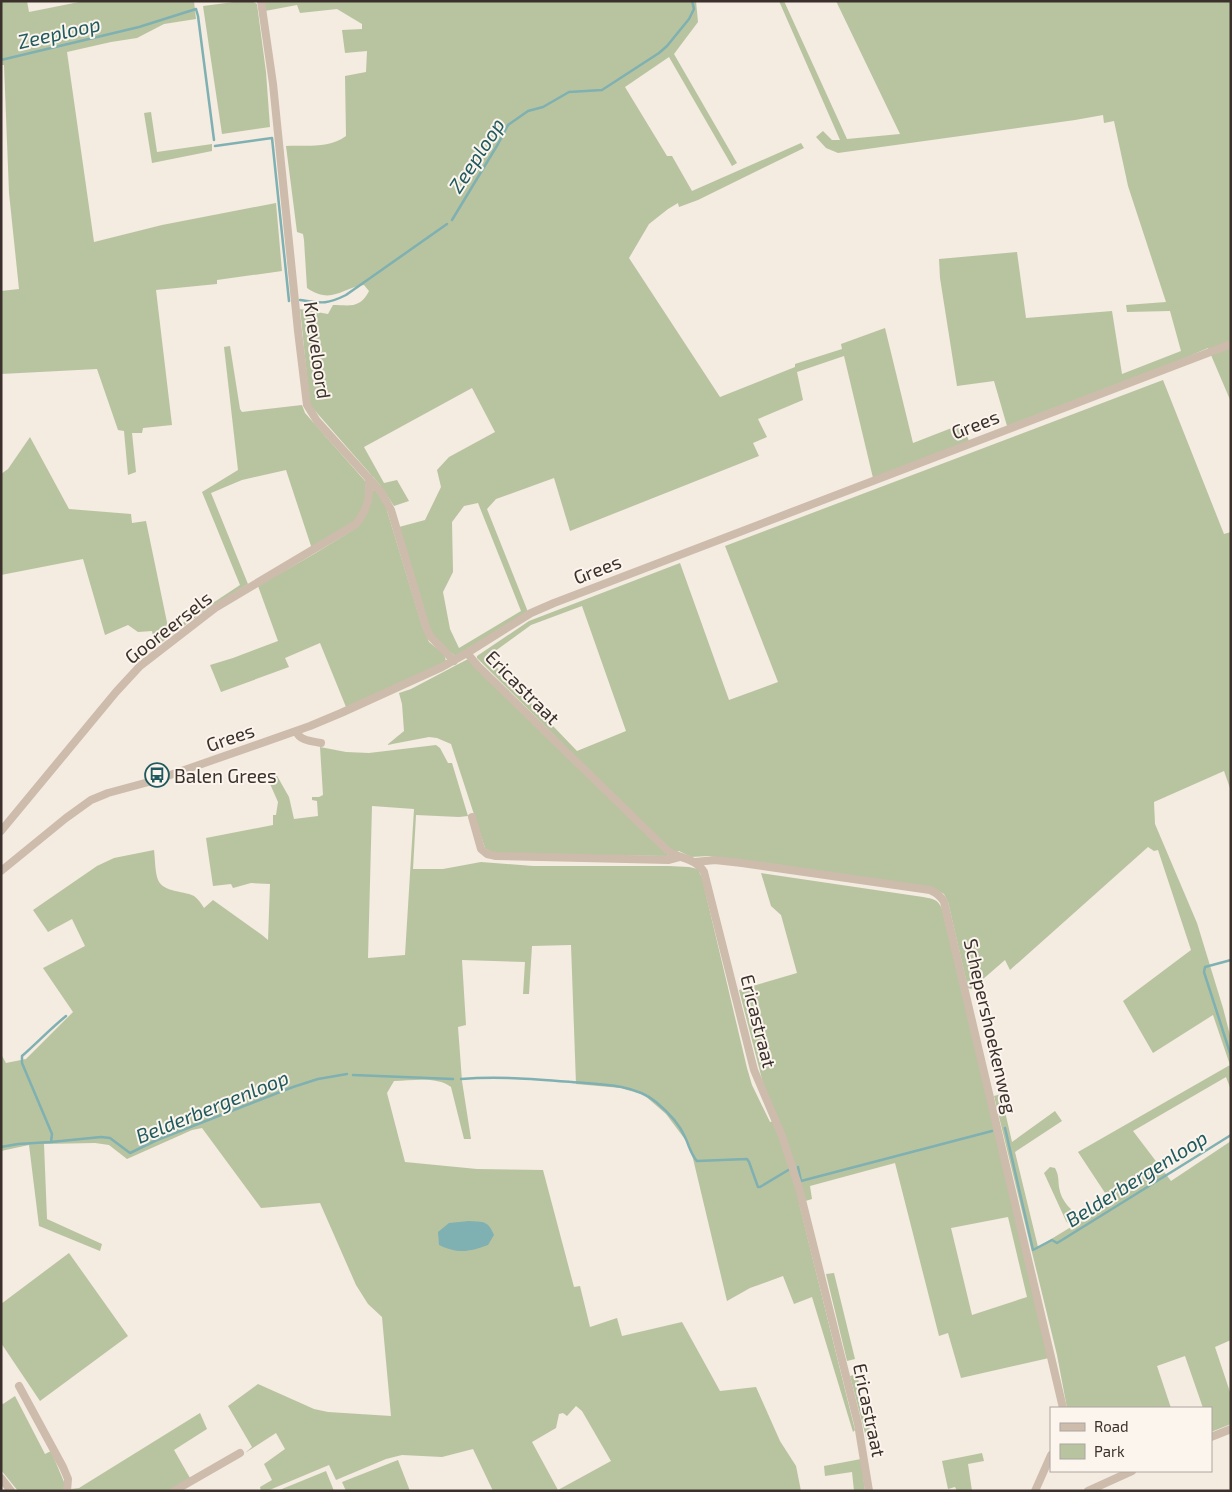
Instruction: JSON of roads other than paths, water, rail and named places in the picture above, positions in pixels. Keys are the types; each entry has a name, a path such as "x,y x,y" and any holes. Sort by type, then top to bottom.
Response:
{"street":[{"name":"Kneveloord","path":"261,1 273,84 307,405 317,421 381,492 391,510 426,627 434,640 454,661"},
{"name":"Grees","path":"1,871 90,800 156,780 296,731 341,713 454,661 531,613 554,603 1231,344"},
{"name":"Gooreersels","path":"1,832 116,692 140,666 215,608 356,524 364,514 366,507 369,478"},
{"name":"Ericastraat","path":"467,653 478,666 668,851 701,866 708,882 754,1070 782,1136 799,1188 858,1424 869,1491"},
{"path":"296,731 302,739 321,743"},
{"path":"472,816 481,849 487,854 496,856 669,860 680,857"},
{"name":"Schepershoekenweg","path":"695,862 715,860 742,863 930,890 942,898 967,995 1064,1407"},
{"path":"19,1386 63,1466 68,1480 67,1491"},
{"path":"1212,1437 1231,1429"},
{"path":"174,1491 240,1453"},
{"path":"1035,1491 1050,1457"},
{"path":"1088,1491 1130,1472"},
{"path":"1,1478 11,1491"}],"water":[{"path":"481,1222 490,1227 494,1235 488,1245 458,1251 439,1245 438,1232 449,1223"}],"waterway":[{"name":"Zeeploop","path":"452,220 508,125 528,111 543,107 569,92 602,90 659,53 689,19 694,9 692,1"},
{"name":"Zeeploop","path":"1,60 139,27 196,9 214,140"},
{"name":"Zeeploop","path":"215,146 272,138 289,301"},
{"name":"Zeeploop","path":"300,300 323,302 346,295 447,224"},
{"name":"Belderbergenloop","path":"1231,960 1205,967 1204,972 1231,1056"},
{"path":"51,1142 52,1134 22,1063 22,1056 66,1016"},
{"name":"Belderbergenloop","path":"1,1147 101,1137 110,1138 130,1153 157,1140 293,1087 318,1079 347,1074"},
{"name":"Belderbergenloop","path":"353,1075 453,1079"},
{"name":"Belderbergenloop","path":"461,1079 530,1079 604,1084 627,1088 647,1096 669,1114 683,1132 697,1161 747,1159 758,1187 790,1169"},
{"name":"Belderbergenloop","path":"1005,1128 1033,1250 1052,1240 1057,1243 1231,1135"},
{"name":"Belderbergenloop","path":"798,1167 801,1181 992,1131"}],"place":[{"name":"Balen Grees","path":"157,775"}]}
